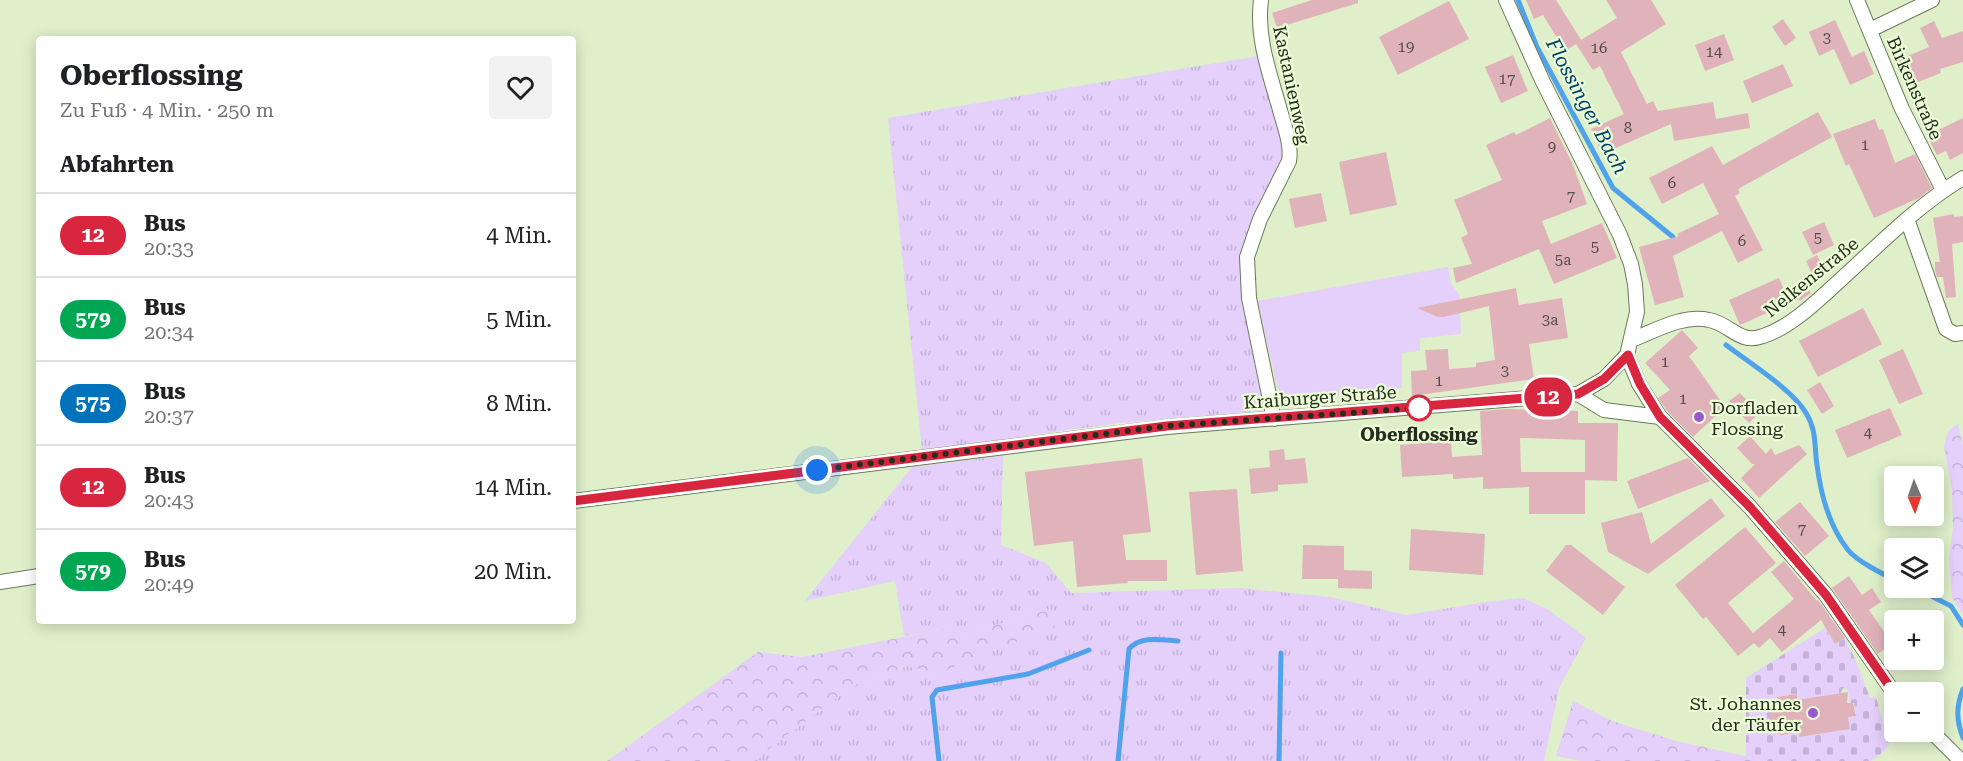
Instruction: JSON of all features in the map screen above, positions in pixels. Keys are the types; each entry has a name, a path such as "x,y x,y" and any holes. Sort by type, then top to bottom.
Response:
{"street":[{"name":"Kastanienweg","path":"1261,0 1260,37 1290,155 1260,219 1247,257 1249,298 1274,419"},
{"path":"1506,0 1543,82 1597,187 1627,254 1637,297 1628,355 1640,384 1660,417 1750,507 1818,586 1886,682"},
{"name":"Birkenstraße","path":"1857,0 1902,109 1943,190"},
{"path":"1870,30 1932,0"},
{"name":"Nelkenstraße","path":"1631,340 1674,323 1692,319 1719,322 1747,339 1772,333 1800,315 1908,219 1943,190 1963,178"},
{"path":"1908,219 1946,329 1955,333 1963,333"},
{"name":"Kraiburger Straße","path":"576,501 1167,426 1578,394 1604,379 1628,355"},
{"path":"1578,394 1604,410 1660,417"},
{"path":"0,582 36,576"},
{"path":"1942,742 1961,761"}],"green space":[{"path":"1259,56 1284,140 1285,157 1244,250 1268,410 1120,423 922,450 888,118"},
{"path":"1448,267 1451,284 1459,294 1461,334 1420,338 1420,351 1402,353 1402,388 1285,401 1280,398 1257,301"},
{"path":"1958,424 1963,446 1963,615 1952,598 1949,559 1953,527 1952,490 1944,446 1948,431"},
{"path":"1003,456 1001,545 1046,563 1071,593 1239,588 1330,597 1406,615 1523,598 1549,610 1586,638 1559,688 1544,761 757,761 764,753 852,686 907,666 936,674 1051,609 958,636 944,629 904,636 895,581 805,601 912,467"},
{"path":"1051,609 1055,627 936,674 907,666 852,686 764,753 757,761 607,761 758,652 802,657 944,629 958,636"},
{"path":"1825,628 1835,644 1845,638 1870,698 1876,697 1884,727 1884,742 1888,742 1889,745 1871,761 1760,761 1746,757 1746,678","holes":["1843,688 1848,690 1850,703 1854,703 1856,715 1848,717 1849,729 1800,737 1799,732 1786,734 1775,732 1769,725 1770,715 1778,708 1777,697 1796,694 1797,700 1841,693"]},
{"path":"1573,701 1612,721 1676,741 1760,761 1581,761 1556,756"}],"building":[{"path":"1312,0 1358,0 1358,3 1277,28 1272,13"},
{"path":"1526,0 1556,0 1581,40 1617,18 1606,0 1651,0 1666,24 1621,52 1647,104 1653,101 1658,111 1713,102 1716,119 1748,113 1750,128 1674,141 1671,124 1602,154 1591,129 1624,114 1600,66 1593,70 1576,44 1565,51 1543,15 1534,19"},
{"path":"1449,1 1469,39 1398,75 1379,37"},
{"path":"1783,19 1796,38 1785,46 1772,27"},
{"path":"1835,20 1852,57 1864,51 1874,74 1850,85 1834,49 1819,56 1809,32"},
{"path":"1934,21 1942,38 1963,31 1963,62 1940,69 1941,73 1908,86 1898,60 1929,47 1920,28"},
{"path":"1724,34 1734,60 1705,71 1695,45"},
{"path":"1513,55 1528,91 1501,103 1485,67"},
{"path":"1783,64 1793,86 1752,103 1743,81"},
{"path":"1818,112 1832,137 1738,189 1740,193 1735,196 1763,250 1738,263 1722,231 1673,256 1684,297 1655,305 1639,247 1679,236 1677,234 1719,214 1703,183 1662,204 1649,178 1712,146 1723,165"},
{"path":"1550,118 1573,165 1587,204 1542,221 1551,244 1602,223 1617,258 1554,284 1539,249 1456,283 1453,268 1472,264 1461,238 1468,234 1454,200 1502,180 1486,145 1514,132 1516,135"},
{"path":"1963,118 1963,153 1950,160 1946,151 1937,155 1929,140 1938,135 1936,131"},
{"path":"1875,119 1879,130 1883,129 1895,163 1915,154 1932,188 1919,198 1874,218 1849,164 1846,166 1833,134"},
{"path":"1386,152 1397,205 1350,215 1339,162"},
{"path":"1321,193 1327,221 1295,228 1289,199"},
{"path":"1954,214 1954,217 1963,216 1963,242 1952,244 1956,297 1946,298 1943,277 1937,277 1935,271 1935,262 1940,262 1933,218"},
{"path":"1824,222 1834,245 1813,255 1802,232"},
{"path":"1817,255 1824,269 1812,274 1806,261"},
{"path":"1779,278 1785,292 1806,283 1811,293 1800,301 1799,299 1740,325 1729,300"},
{"path":"1516,288 1519,305 1562,298 1568,338 1529,344 1534,379 1412,396 1411,371 1427,370 1425,350 1448,349 1449,369 1476,367 1476,363 1495,360 1489,306 1444,317 1438,317 1417,308"},
{"path":"1863,308 1882,344 1818,377 1799,341"},
{"path":"1682,330 1698,348 1689,356 1725,407 1693,437 1667,411 1658,398 1670,390 1645,363"},
{"path":"1903,349 1923,394 1899,404 1879,360"},
{"path":"1820,382 1834,406 1822,414 1807,390"},
{"path":"1740,393 1759,413 1749,423 1729,401"},
{"path":"1890,408 1902,435 1847,458 1835,430"},
{"path":"1506,409 1578,411 1578,423 1618,423 1617,481 1585,480 1585,514 1529,514 1529,487 1483,489 1483,477 1453,479 1453,474 1402,477 1400,445 1451,441 1452,457 1482,455 1480,411","holes":["1520,438 1585,440 1585,472 1521,472"]},
{"path":"1750,436 1766,454 1771,448 1775,455 1799,445 1807,454 1759,498 1741,478 1755,464 1752,464 1737,448"},
{"path":"1284,449 1285,460 1305,458 1308,483 1278,485 1278,491 1251,494 1249,469 1270,467 1269,451"},
{"path":"1142,458 1151,532 1123,535 1126,560 1167,560 1167,581 1127,581 1128,583 1077,587 1073,541 1034,546 1025,472"},
{"path":"1688,458 1710,481 1638,509 1627,481"},
{"path":"1237,489 1243,571 1196,575 1189,492"},
{"path":"1711,498 1725,516 1648,574 1608,552 1601,523 1642,512 1651,544"},
{"path":"1800,502 1829,536 1805,556 1775,522"},
{"path":"1745,527 1776,563 1728,603 1753,633 1794,599 1771,572 1784,561 1819,601 1845,638 1835,644 1821,620 1782,652 1770,638 1759,648 1754,643 1738,656 1706,617 1703,619 1675,585"},
{"path":"1411,529 1485,534 1483,575 1409,570"},
{"path":"1303,545 1344,546 1344,570 1372,571 1372,589 1338,588 1338,579 1302,579"},
{"path":"1566,545 1571,545 1625,587 1603,615 1546,571"},
{"path":"1849,576 1862,595 1872,588 1881,602 1869,610 1884,631 1884,650 1878,654 1832,588"},
{"name":"St. Johannes der Täufer","path":"1848,692 1847,703 1853,703 1856,716 1848,717 1850,729 1799,737 1799,732 1781,735 1776,733 1769,725 1770,715 1778,708 1777,697 1797,694 1797,700"}],"waterway":[{"name":"Flossinger Bach","path":"1518,0 1537,47 1613,188 1673,237"},
{"name":"Flossinger Bach","path":"1726,345 1781,386 1800,404 1812,426 1821,488 1836,531 1852,554 1884,574"},
{"name":"Flossinger Bach","path":"1935,598 1951,606 1963,625"},
{"path":"1118,761 1129,649 1146,640 1178,641"},
{"path":"939,761 932,697 937,690 1028,674 1089,650"},
{"path":"1279,761 1281,653"},
{"name":"Flossinger Bach","path":"1963,689 1958,713 1963,738"}],"bus line":[{"name":"12","path":"576,501 1167,426 1578,394 1604,379 1628,355 1640,384 1660,417 1750,507 1826,595 1886,682"}],"place":[{"name":"Oberflossing","path":"1419,408"},
{"name":"Dorfladen Flossing","path":"1699,417"},
{"name":"St. Johannes der Täufer","path":"1813,713"}],"route":[{"path":"817,470 1167,426 1419,408"}]}
